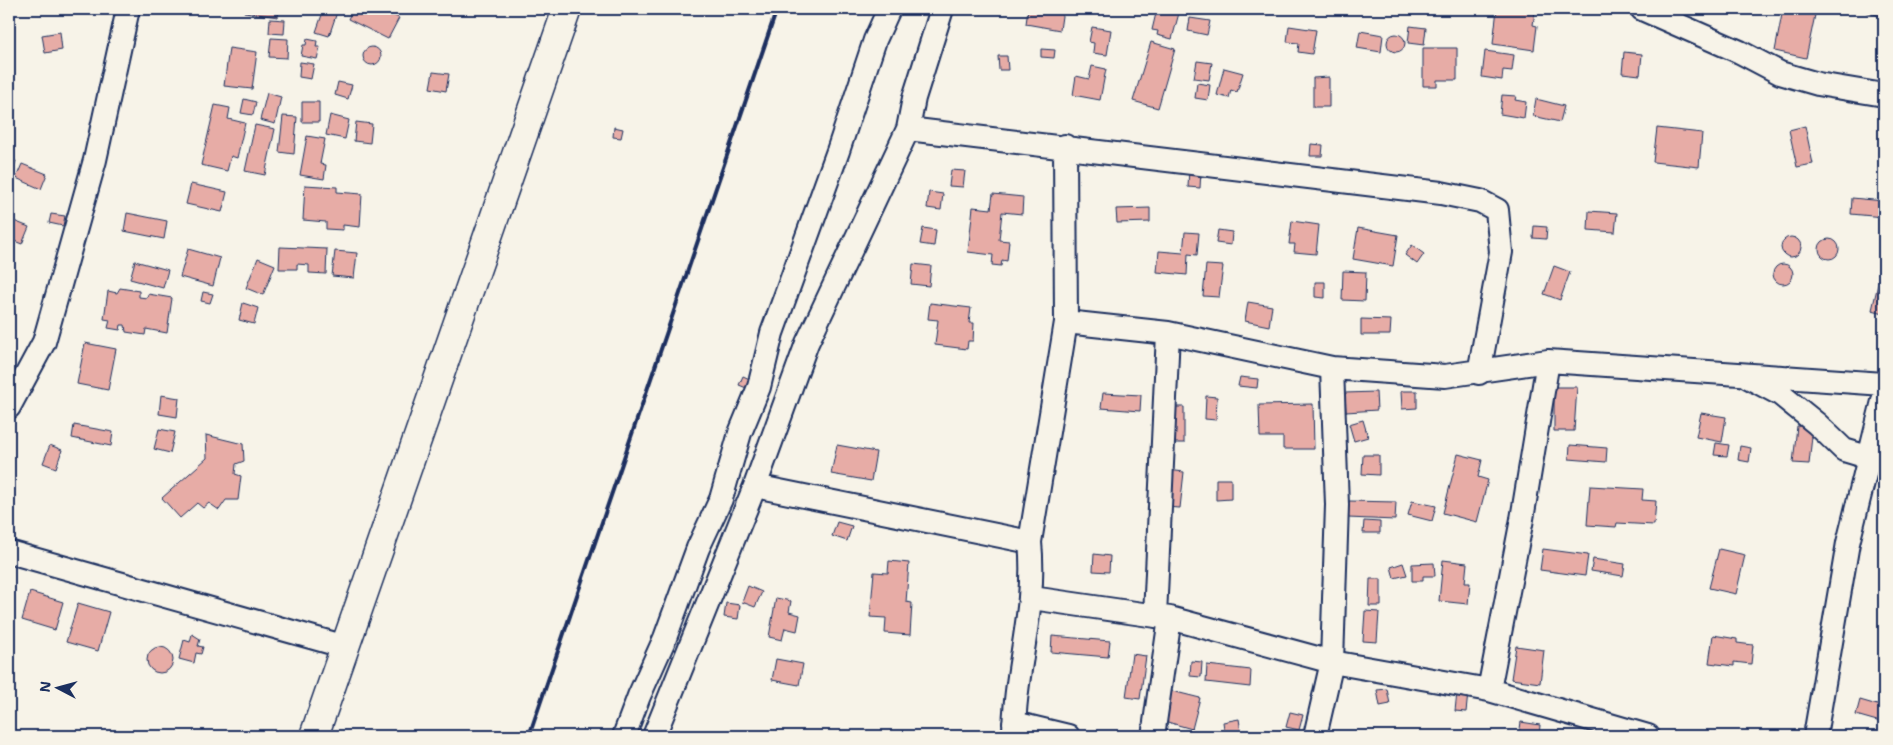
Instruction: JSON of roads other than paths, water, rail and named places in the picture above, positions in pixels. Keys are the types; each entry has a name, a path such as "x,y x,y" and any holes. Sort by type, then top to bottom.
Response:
{"street":[{"path":"9,407 16,378 44,342 92,170 128,9"},
{"path":"314,736 566,9"},
{"path":"624,736 639,696 665,638 698,548 721,499 740,433 759,387 772,332 838,151 875,40 889,9"},
{"path":"654,736 755,486 807,343 908,128 914,98 942,9"},
{"path":"1642,9 1740,52 1780,73 1818,84 1884,95"},
{"path":"908,128 1442,193 1480,201 1497,210 1500,230 1500,252 1479,373"},
{"path":"1065,146 1066,322 1030,542 1032,598 1014,730 1068,736"},
{"path":"1066,322 1168,333 1332,368 1445,376 1479,373 1548,361 1884,384"},
{"path":"1153,736 1162,617 1168,333"},
{"path":"1489,690 1522,519 1548,361"},
{"path":"1315,736 1332,662 1337,505 1332,368"},
{"path":"1740,373 1780,394 1817,424 1844,450 1877,460"},
{"path":"1815,736 1848,543 1877,460 1884,398"},
{"path":"755,486 1030,542"},
{"path":"9,552 346,647"},
{"path":"1032,598 1162,617 1332,662 1489,690 1638,735"}],"railway":[{"path":"529,736 777,9"}]}
